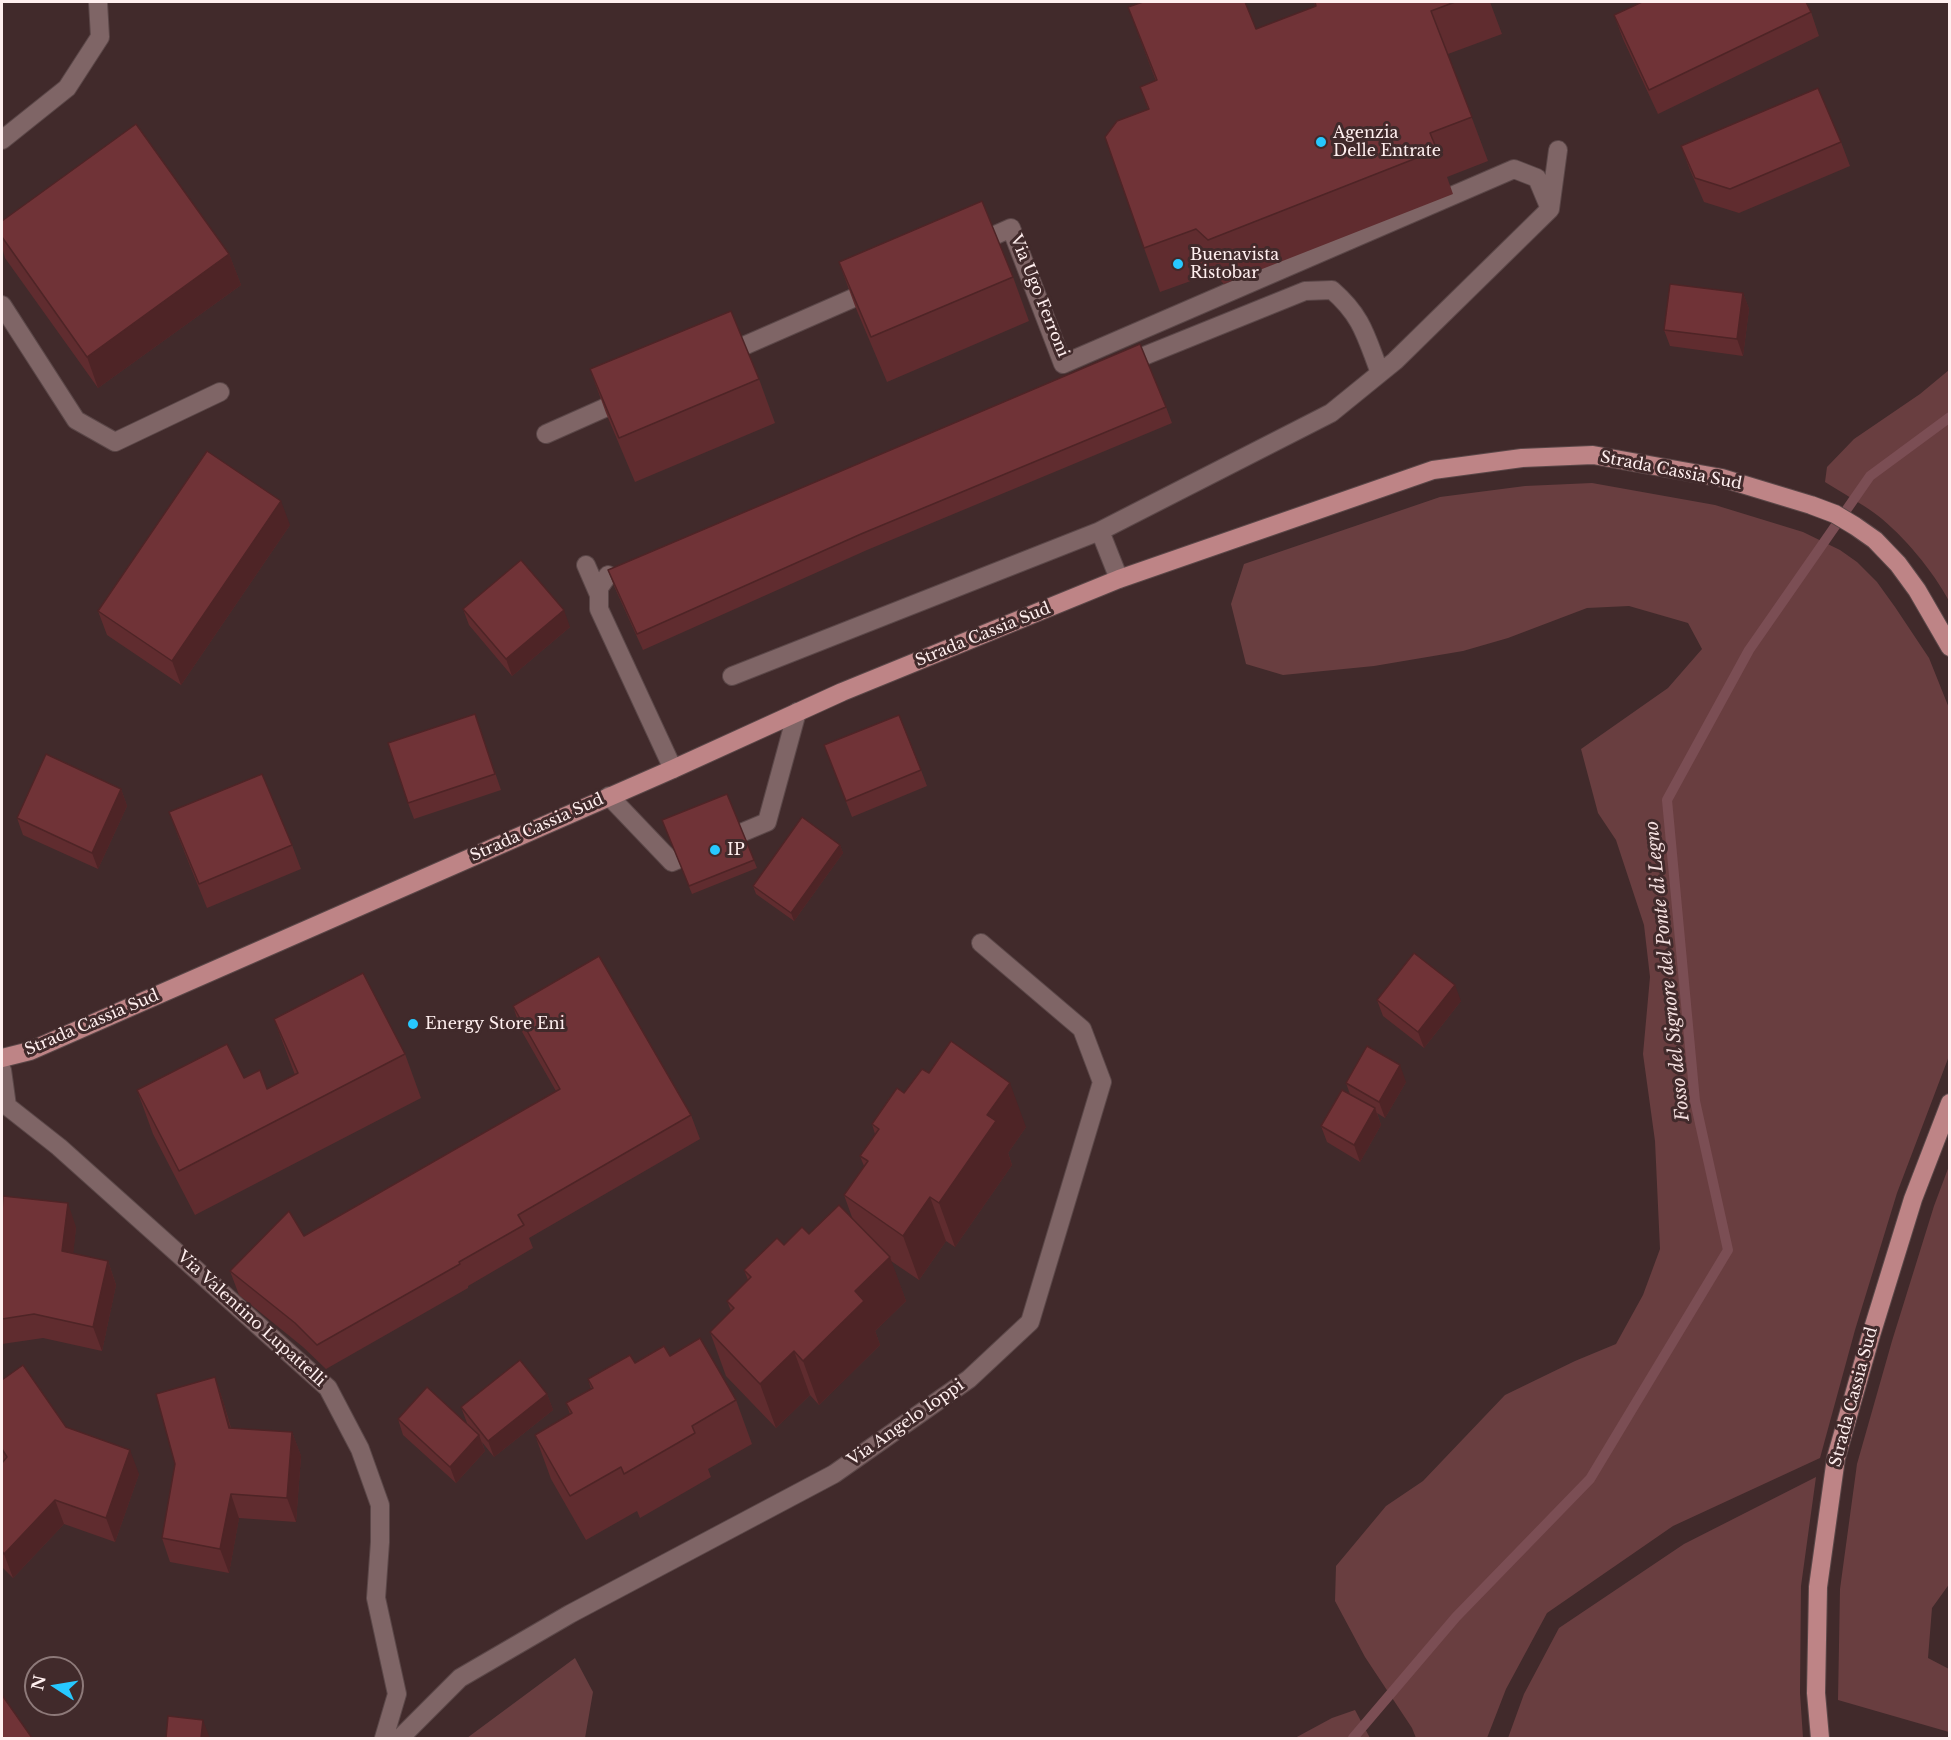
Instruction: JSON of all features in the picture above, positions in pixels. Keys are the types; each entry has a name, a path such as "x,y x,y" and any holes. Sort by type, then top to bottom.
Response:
{"main road":[{"name":"Strada Cassia Sud","path":"2,1058 30,1051 673,769 797,712 1119,579 1433,470 1522,458 1593,456 1669,467 1722,478 1811,505 1842,518 1875,540 1898,564 1917,590 1950,647"},
{"name":"Strada Cassia Sud","path":"1820,1738 1816,1693 1818,1587 1836,1458 1913,1199 1950,1103"}],"street":[{"path":"2,140 67,88 100,36 98,2"},
{"path":"732,676 1100,531 1331,413 1395,361 1550,209 1558,150"},
{"name":"Via Ugo Ferroni","path":"957,252 1011,228 1063,364 1514,169 1537,178 1550,209"},
{"path":"708,362 892,281"},
{"path":"1144,356 1305,291 1332,290 1349,305 1362,324 1380,373"},
{"path":"2,305 76,420 115,442 220,392"},
{"path":"546,434 643,391"},
{"path":"1100,531 1119,579"},
{"path":"586,566 599,595"},
{"path":"608,575 599,588 599,609 673,769"},
{"path":"609,796 672,861 767,822 797,712"},
{"name":"Via Angelo Ioppi","path":"400,1738 460,1678 570,1614 834,1474 969,1379 1030,1322 1102,1082 1082,1029 981,943"},
{"name":"Via Valentino Lupattelli","path":"2,1070 3,1100 6,1106 58,1147 328,1388 360,1449 380,1505 376,1598 397,1695 384,1738"}],"shaded area":[{"path":"1949,370 1949,601 1926,566 1887,523 1825,482 1827,467 1854,439 1920,394"},
{"path":"1592,483 1715,505 1803,532 1840,550 1857,562 1877,582 1929,658 1949,708 1949,1056 1897,1193 1855,1330 1820,1458 1673,1526 1547,1613 1506,1689 1487,1738 1416,1738 1412,1728 1365,1657 1335,1601 1336,1566 1386,1506 1423,1481 1505,1395 1616,1344 1643,1295 1660,1249 1655,1141 1643,1054 1650,977 1644,925 1616,840 1598,813 1581,749 1668,688 1702,649 1688,623 1629,606 1587,608 1508,638 1463,651 1374,666 1283,675 1246,664 1231,604 1244,564 1440,497 1525,486"},
{"path":"1949,1166 1950,1583 1932,1608 1928,1658 1949,1669 1949,1732 1838,1700 1840,1589 1857,1464 1892,1341 1934,1206"},
{"path":"1816,1477 1801,1586 1800,1693 1803,1738 1508,1738 1524,1694 1559,1628 1684,1544"},
{"path":"575,1658 593,1692 585,1738 467,1738"},
{"path":"1355,1710 1370,1738 1295,1738 1332,1718"}],"building":[{"name":"Agenzia Delle Entrate","path":"1143,2 1245,2 1256,29 1316,6 1315,2 1455,2 1431,11 1472,117 1430,133 1437,150 1208,240 1196,229 1144,248 1105,137 1117,121 1149,109 1140,87 1157,80 1128,7"},
{"path":"1642,2 1806,2 1811,12 1649,90 1614,15"},
{"path":"1818,88 1841,142 1730,189 1695,178 1681,146"},
{"path":"136,124 229,254 87,357 2,237 2,221"},
{"path":"982,201 1013,277 871,337 839,262"},
{"path":"1670,284 1743,293 1737,339 1664,330"},
{"path":"731,311 759,379 619,438 590,369"},
{"path":"1140,344 1166,407 861,534 637,634 608,570"},
{"path":"207,451 281,501 172,661 98,611"},
{"path":"521,560 564,610 506,659 463,609"},
{"path":"475,714 495,774 408,803 388,743"},
{"path":"899,715 921,770 846,801 824,745"},
{"path":"46,754 121,789 92,853 17,818"},
{"path":"262,774 292,845 199,884 169,812"},
{"path":"727,794 754,860 689,886 662,820"},
{"path":"802,817 840,845 791,913 753,886"},
{"path":"1414,953 1455,985 1418,1032 1377,1000"},
{"path":"599,956 691,1115 518,1215 524,1225 317,1345 295,1323 230,1271 289,1211 304,1236 560,1089 513,1006"},
{"path":"363,973 405,1054 179,1171 137,1090 227,1044 244,1078 260,1070 267,1089 298,1073 274,1019"},
{"path":"951,1041 1010,1083 987,1115 996,1121 939,1203 930,1197 903,1236 844,1195 868,1161 860,1156 879,1129 872,1124 897,1088 904,1093 922,1069 929,1073"},
{"path":"1367,1046 1400,1065 1379,1102 1346,1083"},
{"path":"1342,1090 1375,1108 1354,1145 1321,1126"},
{"path":"3,1196 68,1203 62,1251 108,1261 93,1327 34,1314 2,1319"},
{"path":"839,1205 890,1257 855,1291 864,1301 803,1361 794,1351 760,1384 710,1332 734,1308 727,1301 751,1277 744,1270 777,1238 784,1245 802,1227 809,1234"},
{"path":"700,1338 736,1400 692,1426 695,1433 624,1474 621,1467 570,1496 535,1435 572,1413 566,1403 593,1388 588,1379 630,1355 635,1363 664,1346 670,1356"},
{"path":"520,1360 547,1394 488,1441 461,1407"},
{"path":"23,1365 66,1427 130,1450 106,1518 55,1500 4,1554 2,1551 2,1463 7,1457 2,1449 2,1380"},
{"path":"215,1377 229,1428 292,1432 287,1498 231,1494 220,1549 162,1538 175,1464 156,1394"},
{"path":"427,1387 479,1435 450,1467 398,1419"},
{"path":"2,1695 32,1738 2,1738"},
{"path":"168,1716 203,1720 201,1738 166,1738"}],"waterway":[{"name":"Fosso del Signore del Ponte di Legno","path":"1353,1738 1456,1617 1590,1479 1728,1250 1695,1101 1667,800 1749,650 1870,476 1950,417"}],"place":[{"name":"Agenzia Delle Entrate","path":"1321,142"},
{"name":"Buenavista Ristobar","path":"1178,264"},
{"name":"IP","path":"715,850"},
{"name":"Energy Store Eni","path":"413,1024"}]}
